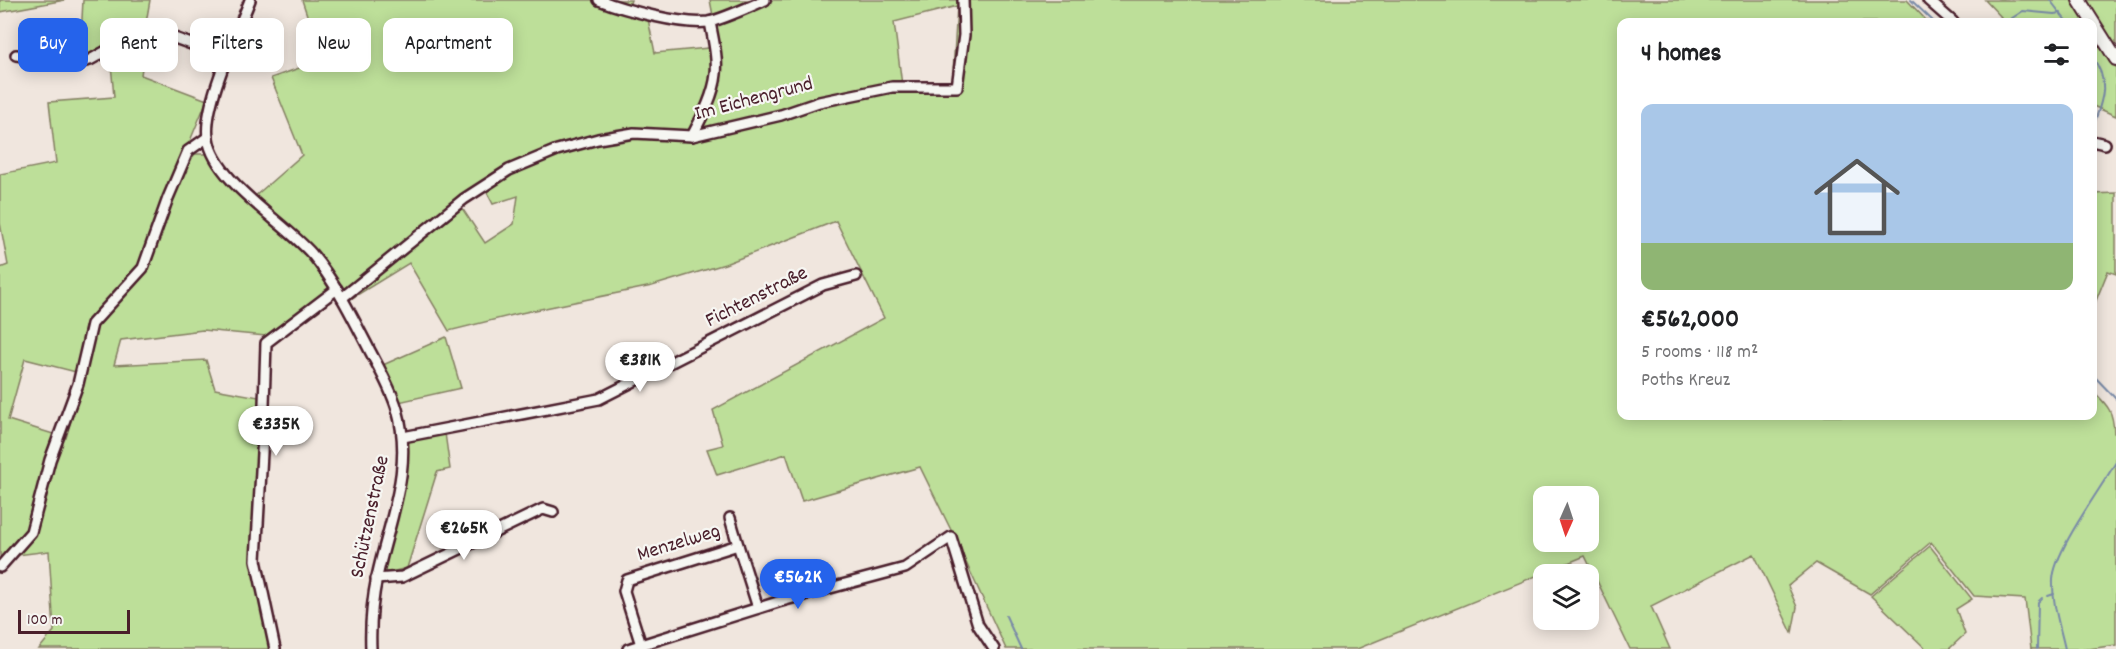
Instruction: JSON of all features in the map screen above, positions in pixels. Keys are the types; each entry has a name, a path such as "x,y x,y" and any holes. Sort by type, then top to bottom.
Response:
{"main road":[{"path":"2079,0 2090,18"},
{"path":"2097,29 2116,59"}],"street":[{"path":"242,18 249,0"},
{"path":"599,0 627,10 695,22 710,22 765,0"},
{"name":"Im Eichengrund","path":"342,298 464,199 509,170 557,150 598,139 634,133 693,136 781,115 819,102 892,87 926,85 957,87 964,35 963,0"},
{"path":"1928,0 1948,18"},
{"path":"693,136 704,113 716,76 716,59 710,22"},
{"path":"16,55 78,63 90,60 147,28 190,43"},
{"path":"0,567 31,532 50,460 78,384 92,324 143,268 188,151 208,137 210,106 222,72"},
{"name":"Schützenstraße","path":"208,137 211,150 227,177 303,244 337,289 387,384 396,406 403,436 402,478 376,579 370,615 371,649"},
{"path":"2097,142 2105,144"},
{"name":"Fichtenstraße","path":"403,436 599,399 823,285 856,276"},
{"path":"275,649 256,560 266,343 337,289"},
{"path":"376,579 402,577 543,508 553,512"},
{"name":"Menzelweg","path":"730,518 758,608"},
{"path":"628,649 758,608 905,568 951,537 978,625 994,649"},
{"name":"Menzelweg","path":"641,645 624,591 623,586 627,580 738,544"}],"green space":[{"path":"0,0 65,0 0,12"},
{"path":"83,0 150,0 147,18 100,18 100,48 88,54 88,18 82,18"},
{"path":"302,0 631,0 626,15 648,19 655,53 719,47 710,0 1907,0 1924,18 1617,18 1617,420 2097,420 2097,395 2109,409 2114,433 2116,433 2116,645 2089,649 2031,649 2025,599 1974,596 1931,542 1870,594 1816,563 1788,586 1797,607 1792,633 1754,554 1651,606 1670,649 1630,649 1599,585 1599,564 1589,564 1585,556 1565,564 1533,564 1533,577 1357,649 1006,649 920,467 802,501 786,454 717,475 707,449 723,445 713,410 884,318 836,221 725,264 652,286 521,313 449,331 409,263 349,300 337,286 266,336 203,330 121,340 114,365 206,360 215,389 259,397 251,557 270,649 39,649 54,631 49,551 17,555 0,563 0,268 8,265 0,223 0,174 56,163 49,102 114,97 112,72 141,72 141,75 207,100 138,266 89,323 97,325 147,269 170,201 185,166 195,154 208,154 225,180 276,226 254,197 302,155 271,78 296,69 296,72 371,72 371,18 308,18","holes":["957,6 952,89 903,93 894,22","482,183 493,204 518,196 514,224 485,243 456,199","25,359 84,374 66,438 8,420"]},
{"path":"1985,0 2116,0 2116,116 2097,108 2097,18 2001,17"},
{"path":"2116,193 2116,274 2108,271 2097,298 2097,194"},
{"path":"446,337 461,388 399,402 383,365"},
{"path":"445,433 450,469 437,472 407,568 383,574 406,480 408,439"},
{"path":"1930,546 1972,599 1956,609 1965,634 1949,649 1926,649 1871,596"}],"waterway":[{"path":"1911,0 1930,18"},
{"path":"2050,0 2064,18"},
{"path":"2012,18 2023,11 2061,13"},
{"path":"2097,64 2103,84 2097,114"},
{"path":"2097,379 2116,399"},
{"path":"2065,649 2054,597 2055,568 2069,537 2116,462"},
{"path":"2048,596 2054,594"},
{"path":"2037,649 2038,602 2042,598"},
{"path":"1006,616 1021,649"}]}
